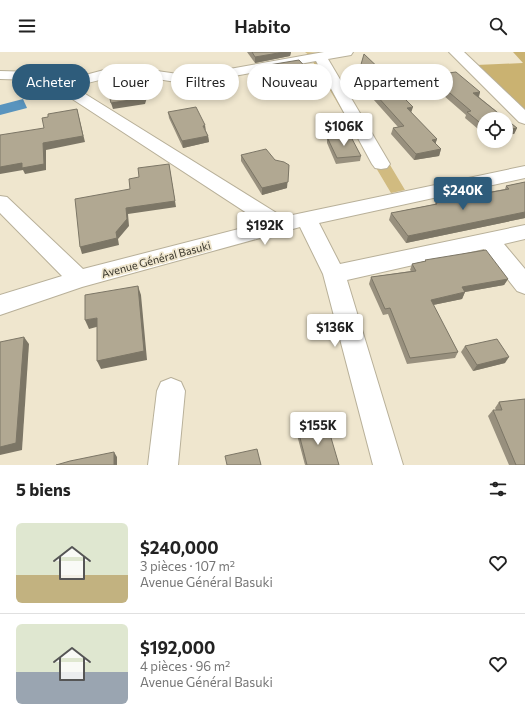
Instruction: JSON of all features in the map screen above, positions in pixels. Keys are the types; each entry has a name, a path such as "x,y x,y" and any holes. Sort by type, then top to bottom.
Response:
{"street":[{"path":"90,79 117,72 129,71 176,79 196,78 346,52"},
{"path":"456,52 525,119"},
{"path":"320,57 381,164"},
{"path":"0,75 12,75"},
{"path":"84,100 280,225"},
{"name":"Avenue Général Basuki","path":"0,305 79,280 280,225 525,172"},
{"path":"0,202 79,280"},
{"path":"307,220 334,274 388,465"},
{"path":"334,274 525,232"},
{"path":"489,240 525,285"},
{"path":"163,465 171,391"}],"shaded area":[{"path":"305,52 323,53 330,64 314,64 309,55"},
{"path":"513,52 525,52 525,111 476,65 523,63"},
{"path":"332,68 340,81 340,100 351,100 405,190 391,193 332,94"}],"water":[{"path":"23,100 27,108 0,115 0,105"}],"building":[{"path":"252,52 284,52 255,57"},
{"path":"364,54 374,64 361,64"},
{"path":"299,60 303,64 275,64"},
{"path":"453,72 456,72 480,92 473,93 497,112 477,112 477,120 467,112 471,111 453,96"},
{"path":"110,100 130,100 111,103"},
{"path":"381,100 406,100 413,107 407,108 437,139 432,140 441,149 416,154 393,128 404,126"},
{"path":"196,107 205,125 203,126 208,136 182,141 168,112"},
{"path":"77,109 83,136 43,143 44,164 22,168 22,163 0,167 0,135 44,128 42,118 48,117 48,114"},
{"path":"350,135 361,156 337,158 327,137"},
{"path":"266,149 275,160 289,165 288,182 262,188 241,155"},
{"path":"169,164 175,201 126,208 127,219 116,232 117,238 80,247 75,199 130,189 129,179 139,177 138,168"},
{"path":"525,182 525,212 408,236 391,213 437,204 436,202 509,189 506,186"},
{"path":"486,250 508,279 462,287 465,292 431,300 458,352 410,358 390,308 385,309 371,277 416,271 412,264 426,261 425,260"},
{"path":"138,286 144,351 97,361 97,318 85,320 85,295"},
{"path":"24,337 16,443 0,447 0,342"},
{"path":"497,339 509,357 477,365 465,346"},
{"path":"525,399 525,465 516,465 493,410 502,410 499,402"},
{"path":"327,424 339,465 307,465 298,430"},
{"path":"257,449 261,465 227,465 225,456"},
{"path":"114,452 114,465 56,465 70,461"}]}
